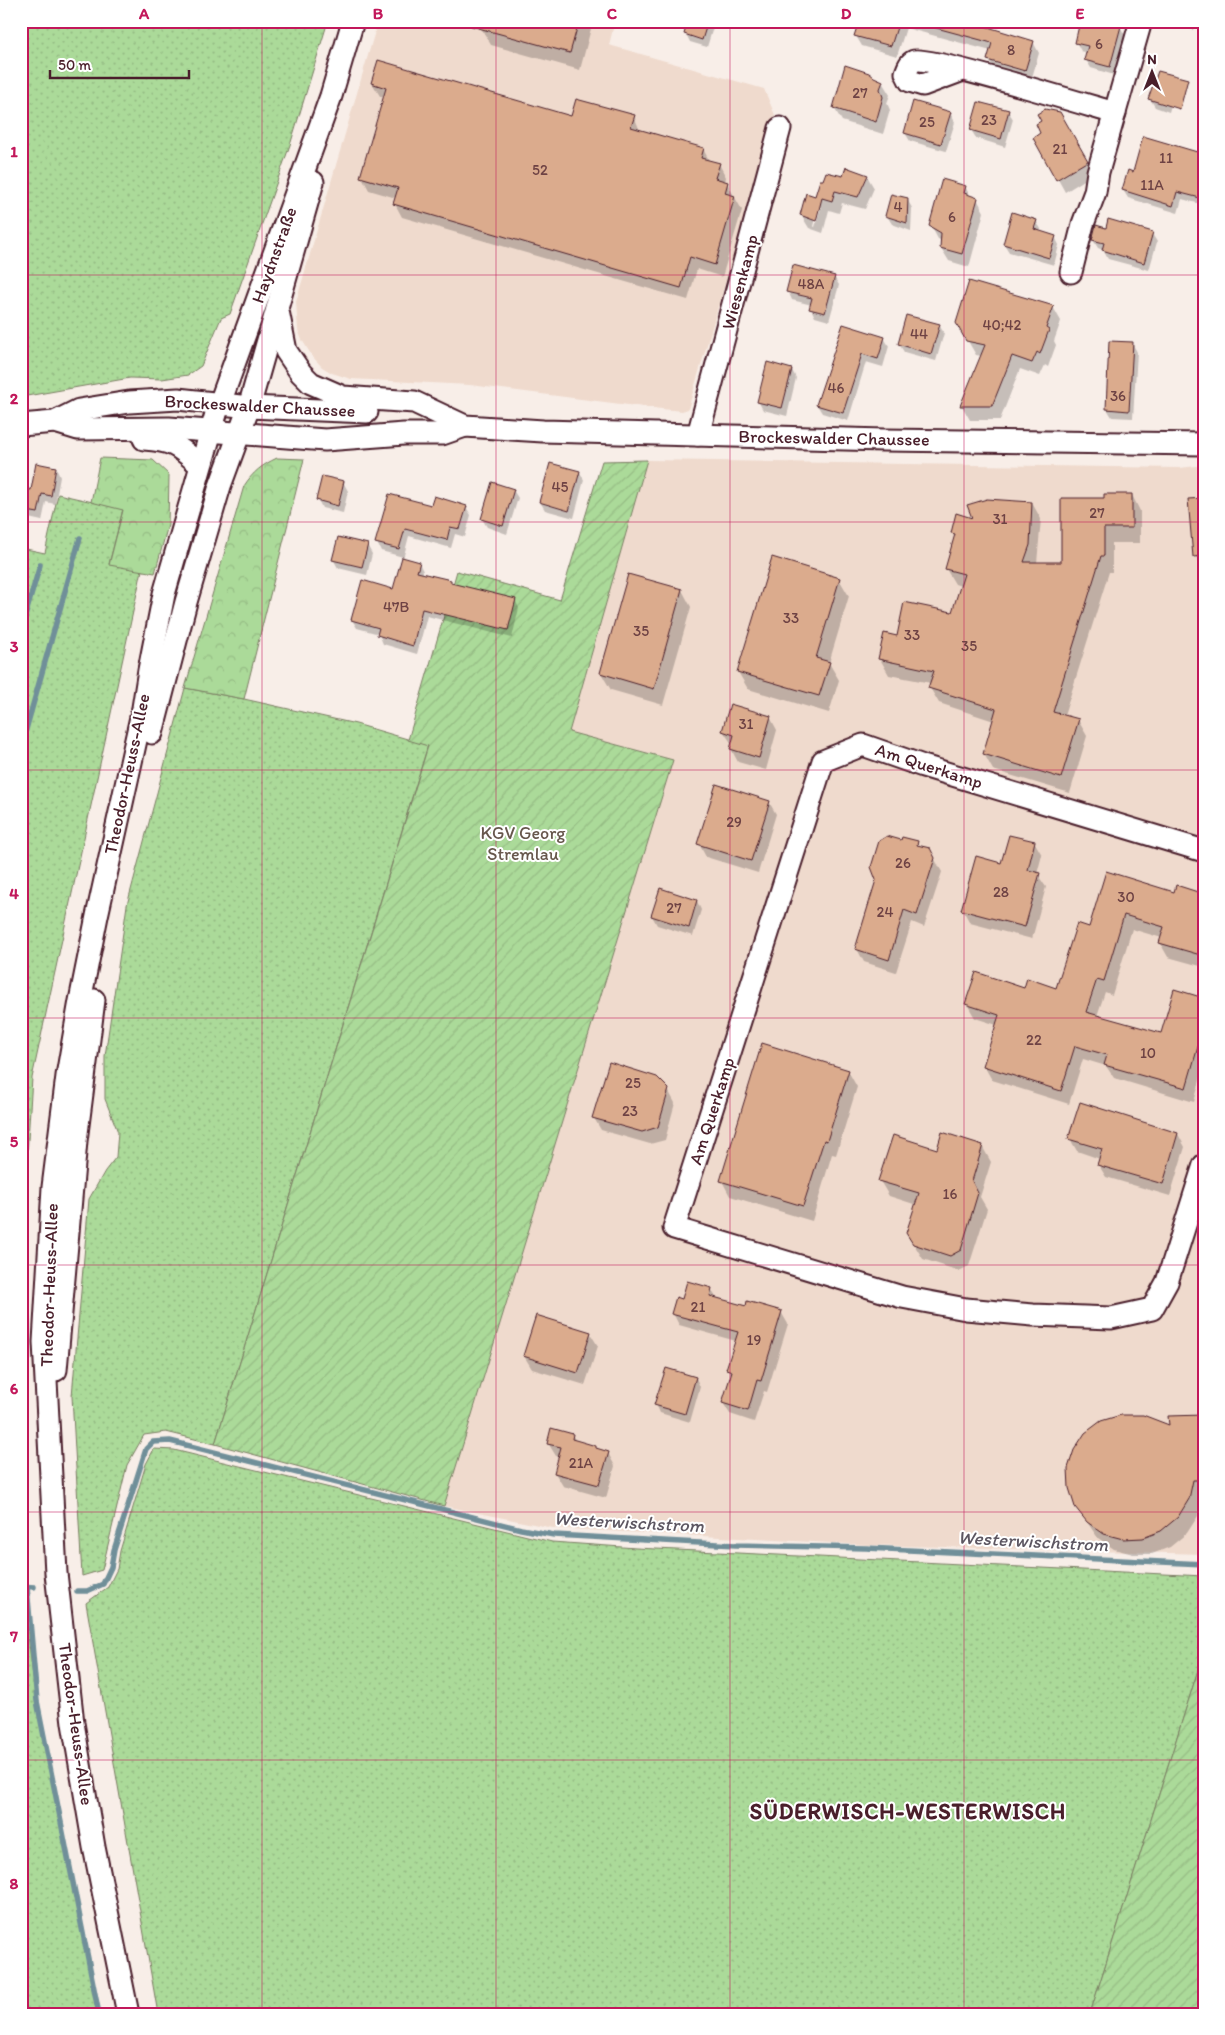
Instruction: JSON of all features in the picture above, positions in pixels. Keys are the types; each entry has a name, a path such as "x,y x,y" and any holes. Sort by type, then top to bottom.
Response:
{"street":[{"name":"Haydnstraße","path":"215,416 331,96 353,21"},
{"path":"1071,272 1083,224 1095,192 1141,21"},
{"path":"963,70 1115,113"},
{"name":"Haydnstraße","path":"244,419 313,184 331,96"},
{"name":"Wiesenkamp","path":"698,435 780,128"},
{"path":"278,306 286,351 300,373 311,383 343,397 414,402 437,413"},
{"name":"Brockeswalder Chaussee","path":"56,422 79,410 130,402 178,399 215,416 244,419 325,440 387,435 442,434 465,426"},
{"name":"Brockeswalder Chaussee","path":"21,425 56,422 78,428 169,428 215,416 244,419 310,410 437,413 465,426 543,431 884,440 1204,444"},
{"name":"Theodor-Heuss-Allee","path":"128,2014 94,1847 73,1723 56,1573 49,1431 59,1351 67,1140 67,1076 96,916 143,708 148,670 164,594 215,416"},
{"name":"Theodor-Heuss-Allee","path":"67,1140 111,897 186,602 220,486 244,419"},
{"path":"78,428 91,436 165,440 178,446 200,465"},
{"name":"Am Querkamp","path":"1204,851 923,766 863,745 823,761 674,1228 902,1297 966,1309 1033,1315 1111,1318 1152,1309 1167,1282 1204,1165"}],"shaded area":[{"path":"378,21 615,21 609,45 764,89 775,115 688,409 682,411 652,408 470,385 351,379 332,373 322,367 312,356 298,330 296,302"},
{"path":"647,460 1180,468 1204,465 1204,1554 870,1545 553,1528 444,1506 673,760 569,732"}],"green space":[{"path":"21,21 328,21 291,142 230,314 221,318 201,366 188,375 162,379 130,378 21,397"},
{"path":"100,458 153,460 169,475 168,525 155,573 109,565 123,510 91,502"},
{"path":"277,458 304,459 244,699 185,688 244,486 258,469"},
{"name":"KGV Georg Stremlau","path":"647,460 569,732 673,760 444,1506 215,1444 428,746 408,740 457,571 560,600 602,461"},
{"path":"58,494 123,509 109,564 142,570 32,1078 21,1248 21,548 45,553"},
{"path":"185,688 356,724 428,745 215,1444 166,1432 144,1435 127,1465 102,1570 82,1576 72,1396 89,1199 105,1171 116,1157 118,1132 105,1099 105,1056 127,905"},
{"path":"154,1449 174,1450 552,1542 636,1548 1204,1576 1204,1651 1090,2014 158,2014 86,1603 108,1587 117,1569 120,1551 146,1464"},
{"path":"21,1577 34,1685 97,2014 21,2014"},
{"path":"1204,1651 1204,2014 1090,2014"}],"building":[{"path":"472,21 579,21 570,53 471,26"},
{"path":"688,21 708,21 702,40 684,34"},
{"path":"859,21 899,21 891,46 854,36"},
{"path":"930,21 968,21 1034,41 1025,71 987,60 992,43 929,26"},
{"path":"1080,21 1105,21 1121,26 1110,67 1084,60 1088,46 1075,43"},
{"path":"378,60 571,116 576,99 635,115 631,127 704,148 701,158 720,163 715,178 728,182 725,193 735,196 715,265 690,257 681,288 393,204 398,188 360,177 386,88 371,83"},
{"path":"845,65 869,73 883,81 880,89 883,97 876,122 833,108"},
{"path":"1158,71 1188,79 1180,109 1148,99"},
{"path":"913,101 951,112 941,144 904,133"},
{"path":"978,102 1009,110 1001,139 970,130"},
{"path":"1045,109 1060,112 1088,161 1056,180 1033,138 1040,133 1036,124 1041,121 1037,114"},
{"path":"1143,136 1204,154 1204,199 1177,192 1173,206 1122,190 1128,170 1133,172"},
{"path":"846,167 868,175 858,197 835,191 832,201 822,198 816,221 800,215 806,193 815,196 820,180 823,180 826,172 843,176"},
{"path":"942,179 966,186 964,193 978,198 962,254 940,248 941,233 929,226"},
{"path":"891,194 908,198 907,223 885,216"},
{"path":"1012,212 1037,220 1034,229 1056,236 1049,258 1003,244"},
{"path":"1108,219 1153,232 1144,263 1102,250 1104,243 1092,240 1096,225 1106,228"},
{"path":"793,265 835,276 825,313 809,309 812,298 786,292"},
{"path":"969,281 1054,306 1046,328 1049,330 1040,354 1037,352 1032,363 1012,356 992,406 960,406 985,345 966,341 956,323"},
{"path":"906,315 940,324 931,354 898,344"},
{"path":"843,324 885,337 878,359 862,354 843,413 816,405"},
{"path":"1109,341 1133,342 1129,411 1106,409"},
{"path":"767,362 792,369 782,408 757,402"},
{"path":"36,463 56,467 51,496 42,494 38,513 21,510 21,488 31,490"},
{"path":"550,463 580,471 569,511 539,502"},
{"path":"322,476 344,481 338,506 316,500"},
{"path":"492,482 514,489 503,526 481,519"},
{"path":"389,494 431,505 434,496 467,506 460,529 450,527 447,540 405,529 399,549 375,543"},
{"path":"1104,494 1132,494 1132,528 1104,528 1104,556 1101,556 1053,712 1079,719 1061,778 983,754 996,709 928,688 934,671 878,659 884,633 897,636 904,602 952,612 964,574 945,569 955,534 951,533 956,513 972,518 967,505 987,499 1032,502 1030,545 1024,562 1061,562 1061,498 1104,498"},
{"path":"1204,498 1204,556 1193,557 1188,499"},
{"path":"338,537 368,544 362,567 332,560"},
{"path":"402,557 420,562 417,572 451,580 451,583 516,599 508,630 422,609 413,646 377,635 379,628 351,620 362,580 393,589"},
{"path":"772,557 840,578 816,658 830,662 819,696 737,672"},
{"path":"628,574 682,589 654,689 600,673"},
{"path":"730,704 771,716 759,758 730,749 734,735 722,731"},
{"path":"716,784 770,801 751,861 697,844"},
{"path":"1009,835 1035,841 1028,870 1040,873 1025,927 961,910 976,856 1001,863"},
{"path":"887,836 901,840 902,837 918,841 917,845 930,848 935,858 917,915 904,910 889,960 855,949 876,880 871,867 879,841"},
{"path":"1106,871 1174,892 1176,885 1204,894 1204,956 1159,943 1164,927 1124,915 1104,981 1097,979 1086,1012 1161,1033 1174,989 1204,998 1204,1026 1186,1088 1104,1065 1107,1055 1075,1046 1061,1091 983,1066 999,1015 965,1004 976,972 1024,988 1027,978 1056,988 1077,923 1089,927"},
{"path":"660,888 697,900 689,928 651,916"},
{"path":"762,1043 849,1070 827,1141 824,1140 803,1206 720,1181"},
{"path":"609,1062 657,1077 669,1089 658,1127 642,1132 592,1118"},
{"path":"1080,1102 1178,1133 1163,1184 1097,1165 1102,1149 1068,1139"},
{"path":"942,1132 983,1145 972,1181 978,1193 961,1250 950,1256 913,1244 906,1233 919,1193 878,1181 893,1135 937,1149"},
{"path":"687,1281 712,1288 710,1296 746,1306 747,1301 782,1311 761,1381 757,1380 748,1411 722,1403 732,1371 726,1369 738,1332 671,1314 676,1297 682,1299"},
{"path":"536,1315 591,1332 578,1373 523,1356"},
{"path":"666,1368 696,1377 685,1414 654,1405"},
{"path":"1121,1415 1143,1415 1169,1425 1168,1416 1204,1415 1204,1480 1193,1480 1189,1499 1178,1517 1161,1531 1143,1538 1123,1539 1104,1534 1087,1522 1075,1507 1069,1488 1068,1468 1074,1450 1085,1433 1101,1421"},
{"path":"551,1428 573,1434 572,1439 609,1452 599,1485 554,1473 561,1447 547,1444"}],"waterway":[{"path":"21,747 80,538"},
{"path":"21,630 40,565"},
{"name":"Westerwischstrom","path":"77,1591 87,1591 103,1584 111,1567 114,1550 146,1449 153,1442 170,1441 521,1529 554,1535 736,1545 866,1548 1204,1564"},
{"name":"Westerwischstrom","path":"21,1586 34,1587"},
{"path":"27,1587 37,1701 99,2014"}],"district":[{"name":"SÜDERWISCH-WESTERWISCH","path":"908,1811"}]}
